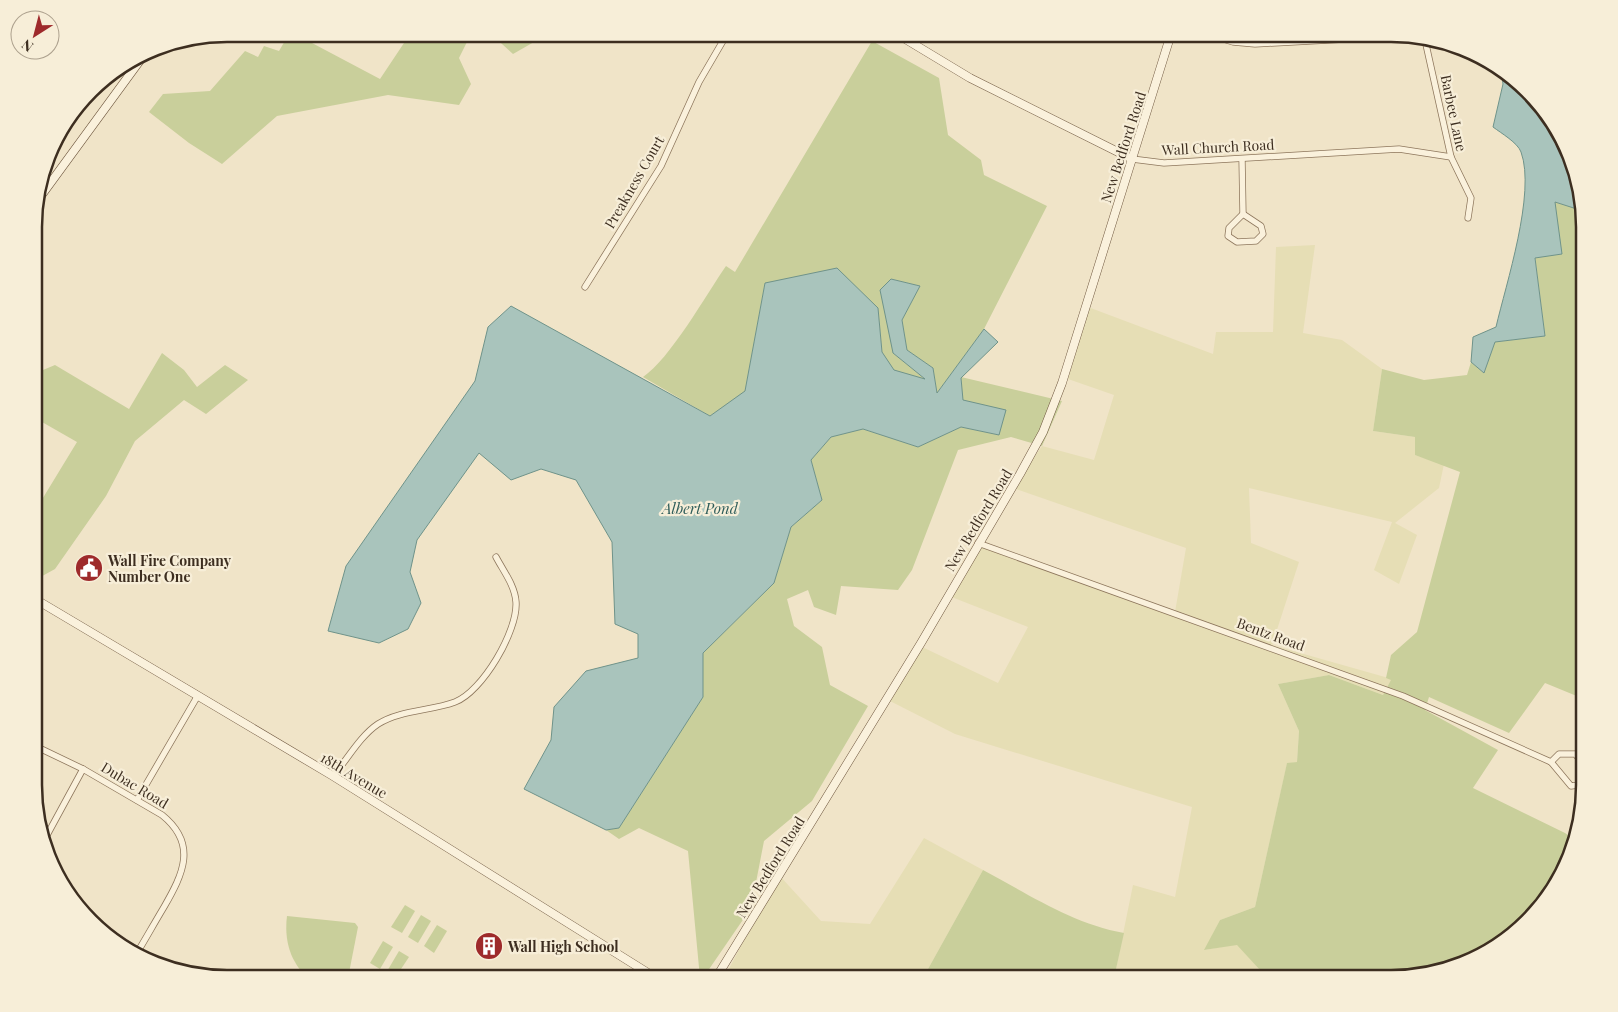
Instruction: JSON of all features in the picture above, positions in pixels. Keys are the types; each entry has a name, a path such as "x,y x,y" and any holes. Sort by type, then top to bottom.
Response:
{"street":[{"name":"Preakness Court","path":"585,287 661,166 699,82 722,42"},
{"name":"Wall Church Road","path":"910,42 970,78 1132,159 1155,163 1399,149 1451,157"},
{"name":"New Bedford Road","path":"721,970 921,643 978,542 1024,467 1054,408 1169,42"},
{"path":"1233,42 1255,44 1292,42"},
{"name":"Barbee Lane","path":"1426,46 1451,157 1470,198 1468,218"},
{"path":"47,187 135,67"},
{"path":"1242,159 1243,214 1229,228 1228,236 1236,242 1256,241 1263,234 1261,226 1243,214"},
{"name":"Bentz Road","path":"978,542 1403,696 1551,762 1571,786 1576,785"},
{"path":"334,776 377,725 390,719 455,702 469,694 480,682 512,629 516,614 513,589 496,558"},
{"name":"18th Avenue","path":"42,603 197,697 334,776 643,970"},
{"path":"136,800 197,697"},
{"name":"Dubac Road","path":"42,749 84,769 162,815 173,825 181,840 185,857 180,878 140,947"},
{"path":"1551,762 1559,754 1576,755"},
{"path":"49,832 84,769"}],"shaded area":[{"path":"1315,245 1303,333 1342,340 1382,369 1373,431 1415,437 1415,455 1444,464 1439,488 1395,523 1417,535 1399,584 1374,570 1392,522 1249,488 1251,543 1299,562 1272,645 1392,679 1383,695 1329,675 1278,684 1299,731 1297,762 1287,764 1255,907 1220,920 1205,950 1237,944 1258,970 1116,970 1133,885 1175,897 1192,807 955,734 888,700 920,646 998,683 1028,627 949,596 979,545 1175,612 1186,548 1013,488 1042,446 1094,460 1114,395 1068,379 1088,307 1213,354 1216,332 1273,332 1276,247"},
{"path":"924,838 983,870 927,970 728,970 779,875 821,921 870,924"}],"green space":[{"path":"284,42 310,42 380,79 405,42 467,42 459,58 471,84 459,105 388,95 277,116 222,164 189,143 149,112 163,94 210,91 245,51 258,57 264,46 279,51"},
{"path":"500,42 534,42 513,54"},
{"path":"871,42 939,78 948,135 981,160 984,175 1047,206 984,329 937,393 933,368 907,350 902,320 920,286 891,279 893,353 926,380 894,371 882,352 878,308 765,283 745,392 710,416 643,377 665,356 676,342 726,266 735,272"},
{"path":"1555,202 1574,208 1576,228 1576,696 1545,683 1509,733 1429,697 1425,710 1498,750 1473,788 1568,835 1551,877 1521,915 1503,931 1483,945 1450,960 1426,966 1390,970 1258,970 1237,945 1204,950 1220,920 1255,907 1287,763 1297,762 1299,731 1278,684 1329,675 1383,695 1391,680 1386,678 1391,655 1417,632 1460,472 1415,455 1415,437 1373,431 1382,369 1424,380 1467,375 1471,362 1484,373 1495,342 1545,336 1535,257"},
{"path":"162,353 184,370 197,387 225,365 248,380 206,414 184,400 135,441 106,496 55,569 42,576 42,500 77,442 42,422 42,369 55,365 129,409"},
{"path":"961,377 1062,401 1042,446 1011,437 958,450 912,570 898,590 841,586 836,615 814,607 808,590 787,599 794,626 822,647 830,685 868,706 812,801 764,841 751,908 708,970 699,970 688,851 639,828 619,839 606,830 619,828 703,697 703,653 774,583 791,527 822,500 811,460 831,437 863,429 918,447 961,427 999,435 962,400"},
{"path":"983,870 1051,907 1087,923 1124,933 1116,970 927,970"},
{"path":"405,905 415,911 402,933 391,927"},
{"path":"421,915 431,921 418,943 408,937"},
{"path":"287,916 355,923 358,927 350,970 301,970 290,950 286,925"},
{"path":"437,925 447,931 434,953 424,946"},
{"path":"383,941 393,947 380,969 370,963"},
{"path":"399,951 409,957 400,970 388,970"}],"water":[{"path":"1503,81 1521,97 1551,135 1566,168 1574,208 1555,202 1562,254 1535,258 1545,336 1495,342 1484,373 1471,362 1473,337 1496,327 1518,239 1525,191 1525,170 1521,152 1513,142 1493,127"},
{"name":"Albert Pond","path":"837,268 878,308 882,352 894,370 925,379 893,353 880,290 891,279 920,286 902,320 907,350 933,368 937,393 984,329 998,342 961,378 963,400 1006,410 999,435 961,427 918,447 863,429 831,437 811,460 822,500 791,527 774,583 703,653 703,697 619,828 606,830 524,789 551,740 554,707 586,671 638,658 638,634 615,624 612,542 576,480 541,469 511,480 479,453 417,540 410,572 421,603 408,629 379,643 328,631 346,566 475,381 488,327 511,306 710,416 745,391 765,283"}],"place":[{"name":"Wall Fire Company Number One","path":"89,568"},
{"name":"Wall High School","path":"489,946"}]}
